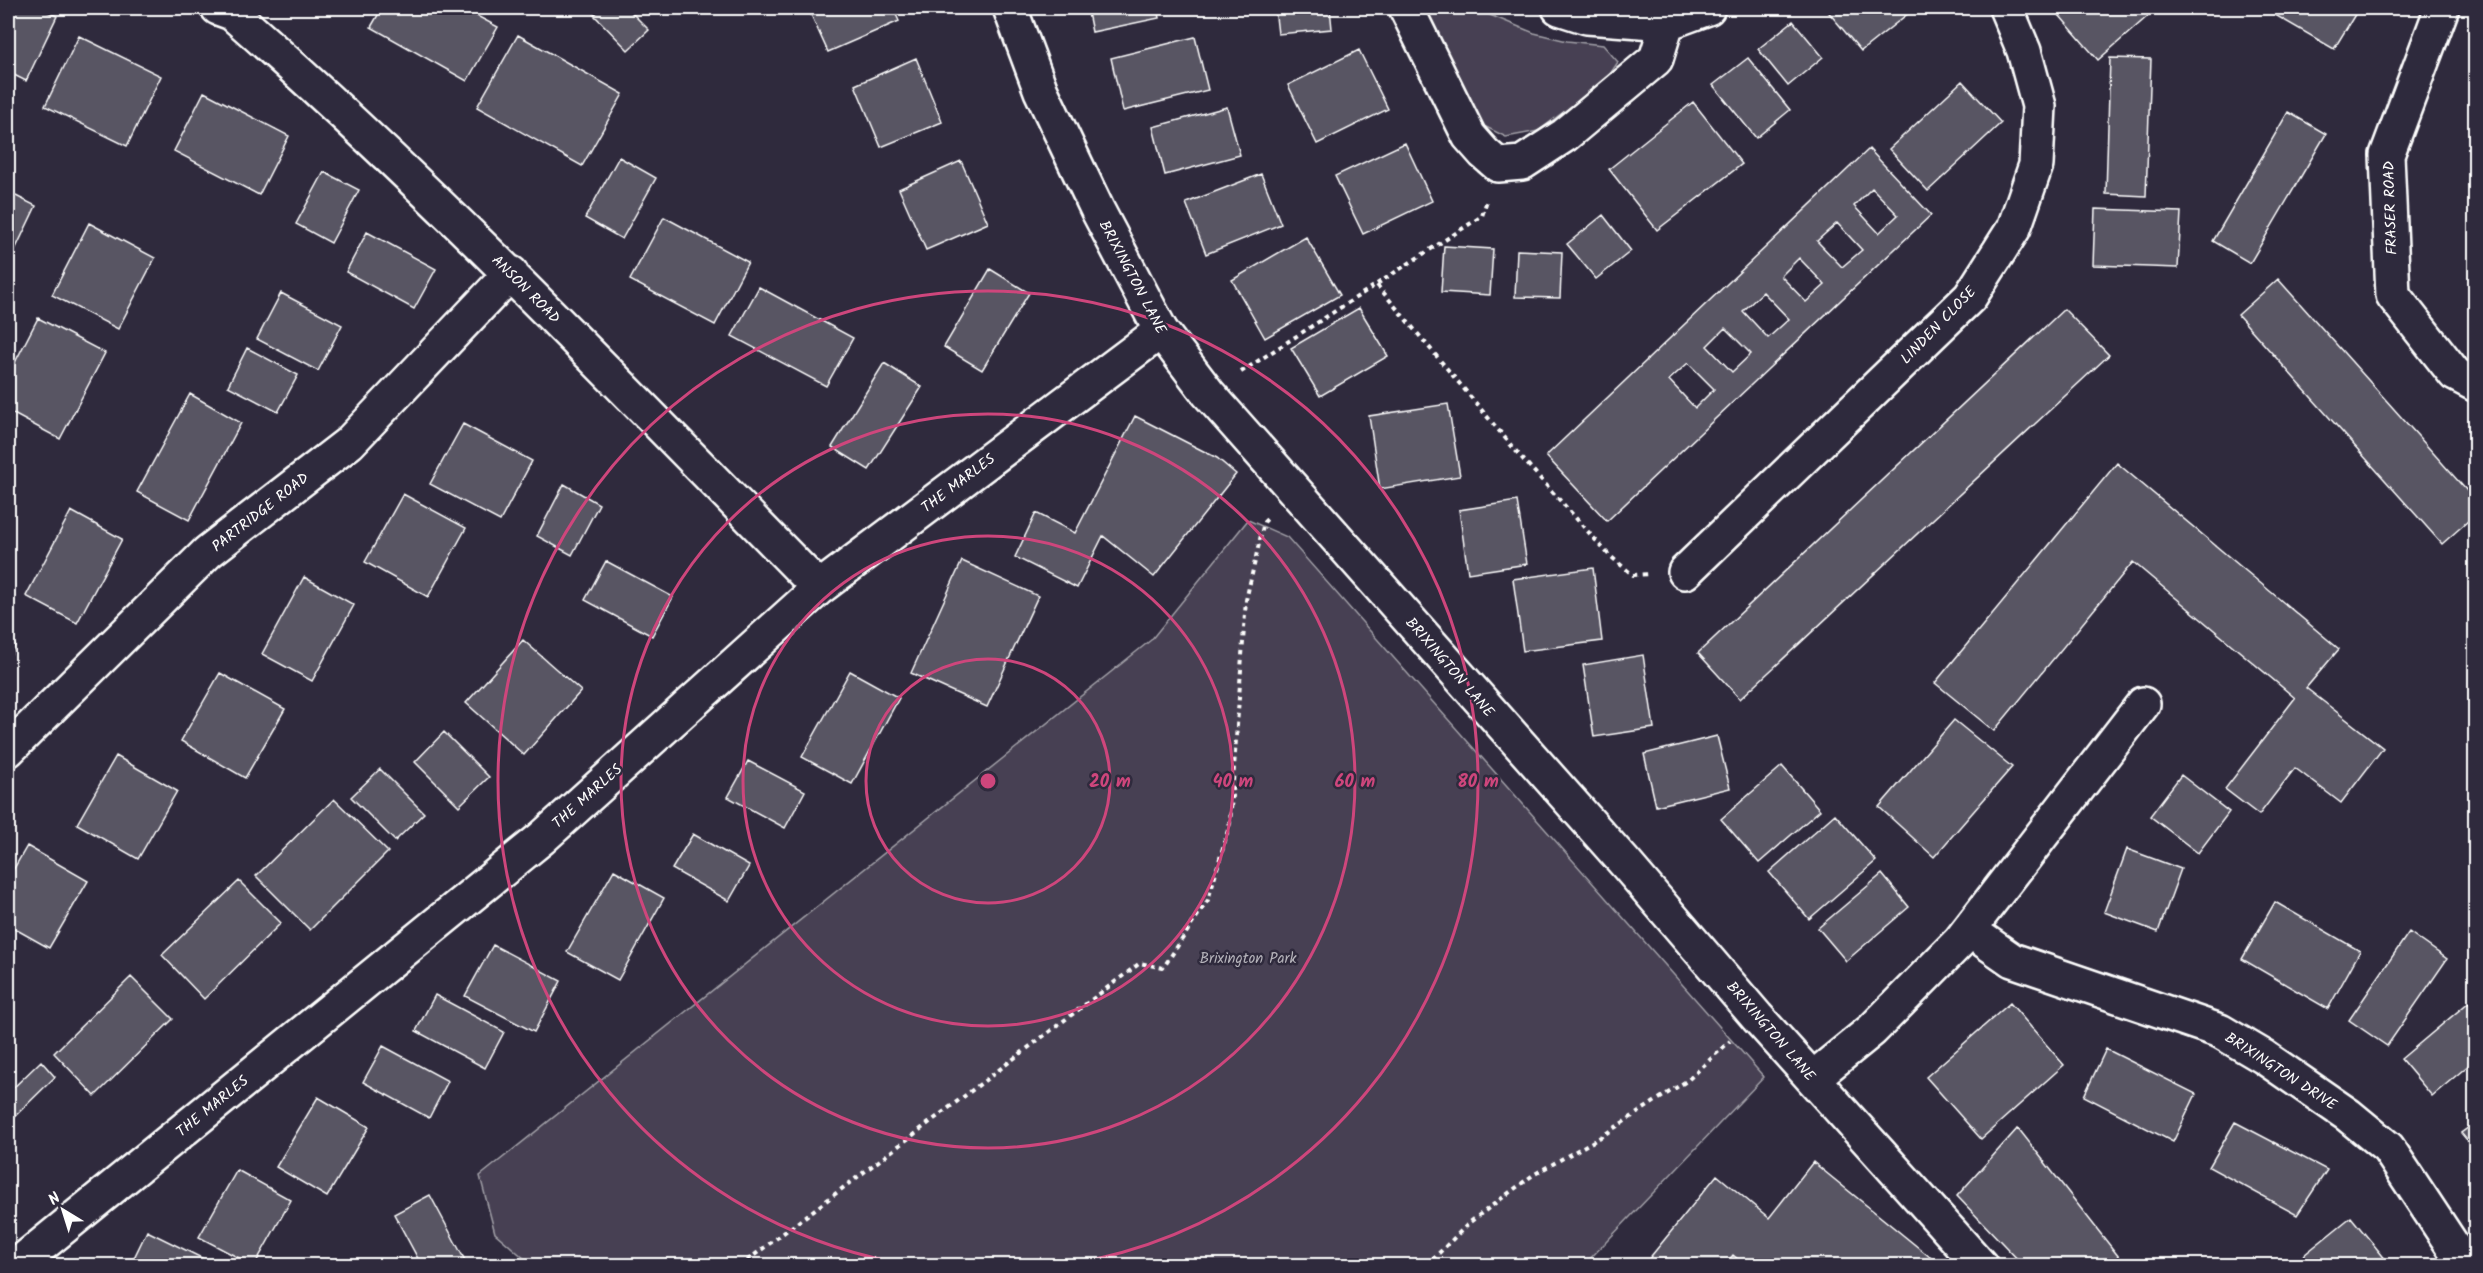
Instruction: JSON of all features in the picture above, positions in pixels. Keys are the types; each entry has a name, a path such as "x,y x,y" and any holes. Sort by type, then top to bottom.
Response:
{"street":[{"name":"ANSON ROAD","path":"218,8 232,13 330,99 511,273 819,588"},
{"name":"BRIXINGTON LANE","path":"1010,8 1041,91 1098,211 1161,331 1208,393 1758,1017 1981,1266"},
{"path":"1406,8 1469,136 1498,165 1522,163 1565,135 1656,59 1667,23"},
{"path":"1559,8 1587,17 1667,23 1708,8"},
{"name":"LINDEN CLOSE","path":"1685,572 1970,297 2014,228 2036,165 2039,106 2024,51 2006,8"},
{"name":"FRASER ROAD","path":"2442,8 2431,43 2387,154 2393,295 2455,374 2475,385"},
{"name":"PARTRIDGE ROAD","path":"8,750 208,552 349,443 511,273"},
{"name":"THE MARLES","path":"16,1266 542,838 819,588 1161,331"},
{"path":"1813,1078 1872,1030 1969,930 2143,704"},
{"name":"BRIXINGTON DRIVE","path":"1969,930 2012,960 2220,1031 2264,1056 2348,1115 2388,1148 2466,1266"}],"path":[{"path":"1208,393 1482,216 1498,165"},
{"path":"1377,285 1521,457 1609,555 1633,575 1685,572"},
{"path":"740,1266 1140,963 1162,968 1208,900 1230,823 1246,600 1264,522 1293,489"},
{"path":"1426,1266 1470,1222 1533,1175 1599,1138 1688,1080 1758,1017"}],"green space":[{"path":"1427,8 1473,8 1534,33 1567,41 1603,45 1618,62 1606,80 1538,131 1506,137 1484,126 1431,25"},
{"name":"Brixington Park","path":"1248,520 1287,537 1764,1077 1584,1265 533,1266 495,1233 480,1176 1151,640"}],"building":[{"path":"8,8 39,8 57,16 26,81 8,72"},
{"path":"382,8 462,8 498,27 467,81 371,27"},
{"path":"602,8 627,8 649,30 628,50 594,15"},
{"path":"808,8 893,8 899,21 828,52"},
{"path":"1087,8 1157,8 1159,18 1092,32"},
{"path":"1275,8 1330,8 1332,29 1278,34"},
{"path":"1825,8 1915,8 1861,51"},
{"path":"2053,8 2157,8 2098,60"},
{"path":"2263,8 2359,8 2334,49"},
{"path":"1793,21 1823,57 1788,86 1758,49"},
{"path":"518,35 623,94 582,166 477,107"},
{"path":"79,36 161,76 127,146 45,106"},
{"path":"1195,37 1208,90 1123,111 1111,58"},
{"path":"1359,50 1388,109 1317,144 1288,85"},
{"path":"916,58 942,122 881,147 855,85"},
{"path":"1748,58 1790,110 1756,138 1713,85"},
{"path":"2110,58 2151,59 2146,196 2106,194"},
{"path":"1962,81 2001,123 1928,191 1889,149"},
{"path":"204,92 289,136 259,195 174,151"},
{"path":"1693,102 1742,164 1657,230 1609,169"},
{"path":"1227,107 1240,155 1165,175 1153,127"},
{"path":"2288,112 2326,134 2250,263 2213,241"},
{"path":"1405,143 1432,201 1363,234 1335,176"},
{"path":"1869,149 1931,215 1607,521 1546,456","holes":["1872,188 1898,215 1879,233 1854,206","1837,223 1862,250 1842,267 1817,241","1799,258 1825,285 1806,302 1781,276","1763,292 1789,319 1768,338 1743,311","1725,328 1751,354 1732,372 1707,346","1688,363 1714,389 1695,408 1669,380"]},
{"path":"619,157 656,178 622,239 585,218"},
{"path":"961,161 988,223 926,250 899,189"},
{"path":"324,172 359,190 331,243 296,224"},
{"path":"1261,174 1281,224 1206,254 1186,203"},
{"path":"8,192 36,206 15,250 8,246"},
{"path":"2095,209 2181,212 2178,268 2093,265"},
{"path":"1603,215 1631,251 1596,279 1567,244"},
{"path":"664,217 748,262 715,325 630,280"},
{"path":"89,223 155,258 118,329 52,295"},
{"path":"367,232 436,269 414,309 346,272"},
{"path":"1306,237 1340,295 1265,338 1232,280"},
{"path":"1444,246 1493,249 1490,295 1441,292"},
{"path":"1517,250 1562,252 1560,298 1515,297"},
{"path":"990,269 1029,293 982,370 944,347"},
{"path":"2278,279 2476,501 2476,514 2442,544 2238,315"},
{"path":"759,287 853,338 826,386 732,336"},
{"path":"281,293 342,325 318,371 257,339"},
{"path":"1359,308 1388,356 1320,396 1291,348"},
{"path":"2064,309 2109,355 1740,699 1698,653"},
{"path":"38,318 105,353 60,439 8,411 8,376"},
{"path":"247,348 298,375 278,412 228,386"},
{"path":"884,363 922,387 869,470 832,447"},
{"path":"190,394 241,423 189,520 137,492"},
{"path":"1448,404 1460,476 1380,489 1369,416"},
{"path":"1135,416 1217,458 1236,474 1154,577 1103,536 1077,588 1015,557 1036,513 1075,533"},
{"path":"463,424 532,461 500,521 430,484"},
{"path":"2117,463 2339,649 2306,688 2383,748 2341,803 2295,768 2259,815 2225,789 2295,698 2133,562 1994,731 1935,683"},
{"path":"564,484 599,504 572,555 537,536"},
{"path":"403,494 466,528 428,597 365,562"},
{"path":"1517,501 1527,564 1468,573 1459,510"},
{"path":"71,511 122,539 77,623 26,596"},
{"path":"606,561 673,597 652,636 585,600"},
{"path":"962,561 1038,596 987,707 911,673"},
{"path":"1593,568 1602,641 1523,651 1513,579"},
{"path":"304,577 354,605 312,681 262,654"},
{"path":"523,640 581,691 524,755 466,703"},
{"path":"8,641 15,645 8,660"},
{"path":"1643,655 1654,728 1594,737 1583,665"},
{"path":"850,671 899,698 852,784 802,757"},
{"path":"220,673 285,709 245,778 181,741"},
{"path":"1954,720 2012,767 1934,857 1879,807"},
{"path":"444,732 489,777 459,806 415,762"},
{"path":"1717,736 1730,788 1656,806 1644,754"},
{"path":"116,756 177,791 138,859 77,824"},
{"path":"748,761 805,791 785,828 728,797"},
{"path":"1782,766 1820,810 1759,863 1721,819"},
{"path":"380,769 424,813 395,841 351,797"},
{"path":"2181,775 2229,812 2198,853 2150,816"},
{"path":"334,799 388,852 310,930 256,876"},
{"path":"1835,814 1876,861 1809,919 1769,872"},
{"path":"693,834 749,866 729,901 672,869"},
{"path":"27,846 88,881 49,948 8,925 8,879"},
{"path":"2127,849 2181,869 2158,932 2104,912"},
{"path":"614,870 664,898 618,980 567,952"},
{"path":"1882,874 1909,907 1846,961 1818,928"},
{"path":"239,881 281,923 204,999 162,955"},
{"path":"2275,902 2360,951 2328,1009 2242,959"},
{"path":"2409,932 2447,959 2387,1046 2349,1020"},
{"path":"493,945 561,981 534,1032 465,996"},
{"path":"131,977 173,1019 95,1096 54,1053"},
{"path":"435,995 504,1032 485,1068 416,1031"},
{"path":"2469,1002 2476,1009 2476,1059 2432,1096 2401,1059"},
{"path":"2010,1003 2064,1065 1981,1139 1926,1077"},
{"path":"383,1046 448,1081 429,1118 363,1082"},
{"path":"2106,1049 2196,1094 2173,1142 2084,1096"},
{"path":"41,1061 55,1077 8,1123 8,1093"},
{"path":"318,1097 369,1127 327,1197 276,1167"},
{"path":"2235,1122 2327,1170 2297,1215 2209,1167"},
{"path":"2476,1122 2476,1151 2461,1133"},
{"path":"2018,1128 2126,1266 2024,1266 1957,1196"},
{"path":"1813,1162 1941,1266 1746,1266 1733,1255 1724,1266 1643,1266 1717,1175 1769,1218"},
{"path":"237,1170 291,1200 254,1266 199,1237"},
{"path":"430,1195 468,1266 422,1266 394,1214"},
{"path":"2351,1217 2391,1266 2297,1266 2294,1263"},
{"path":"147,1231 208,1261 206,1266 130,1266"}]}
